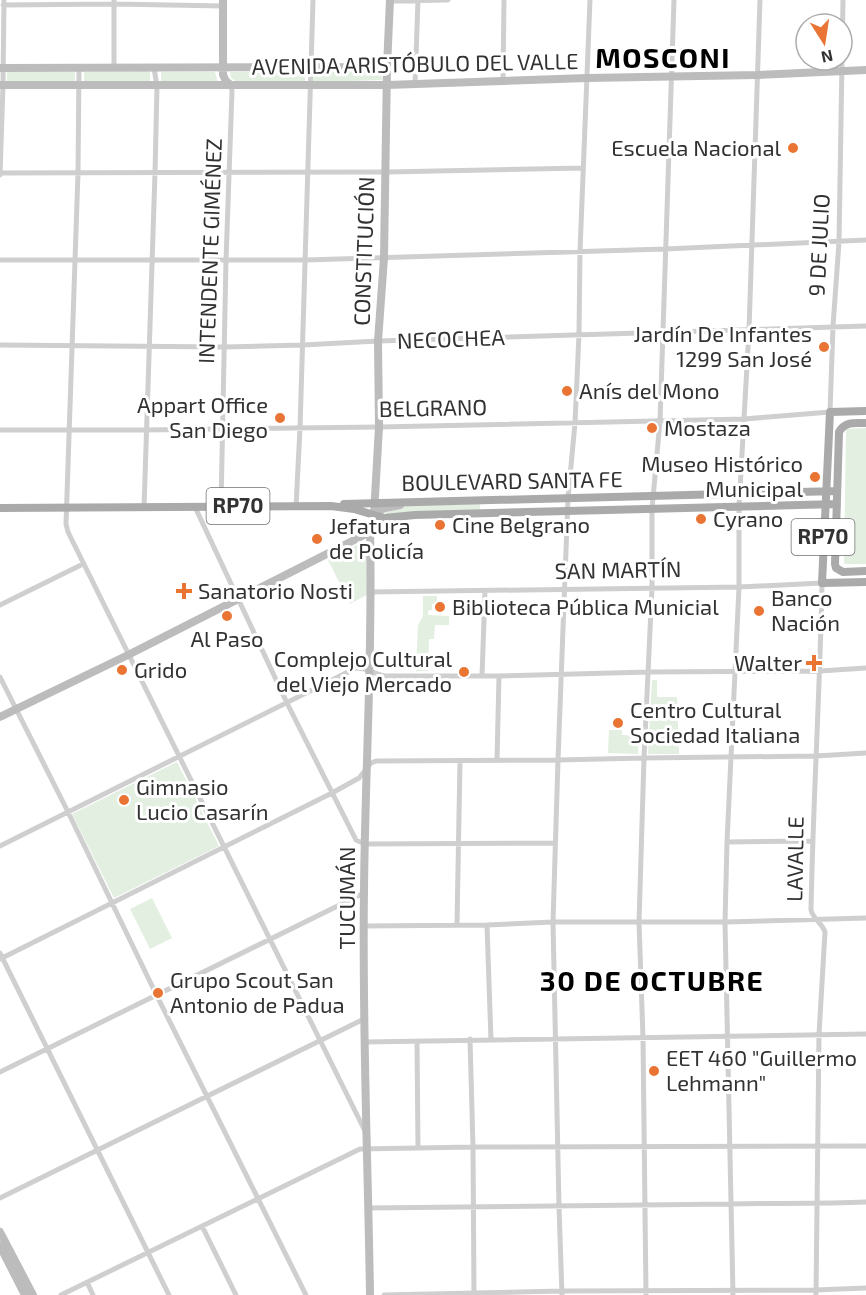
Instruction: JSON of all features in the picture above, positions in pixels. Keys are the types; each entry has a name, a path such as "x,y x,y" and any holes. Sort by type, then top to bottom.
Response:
{"main road":[{"name":"BELGRANO","path":"830,412 866,411"},
{"name":"9 DE JULIO","path":"825,491 830,412"},
{"path":"866,423 848,423 839,432 835,564 836,568 843,572 866,571"},
{"name":"LAVALLE","path":"822,583 825,491"},
{"name":"BOULEVARD SANTA FE","path":"0,508 296,507 374,502 837,491"},
{"path":"485,514 486,500"},
{"name":"BOULEVARD SANTA FE","path":"331,506 354,509 384,518 837,504"},
{"name":"SAN MARTÍN","path":"822,583 866,582"}],"street":[{"path":"296,507 313,0"},
{"path":"390,1 448,0"},
{"path":"503,81 504,0"},
{"path":"562,1293 553,922 567,512 579,334 590,0"},
{"path":"646,1293 643,1038 639,922 652,588 652,509 660,421 674,0"},
{"path":"733,1293 725,922 740,587 739,507 749,330 760,0"},
{"name":"CONSTITUCIÓN","path":"374,502 379,427 378,341 384,258 384,172 390,1"},
{"path":"415,84 418,1"},
{"path":"114,2 114,68"},
{"path":"223,3 4,3 0,174 384,172 584,168"},
{"name":"INTENDENTE GIMÉNEZ","path":"221,506 232,91 231,85 223,75 223,3"},
{"name":"AVENIDA ARISTÓBULO DEL VALLE","path":"1,68 387,67"},
{"path":"79,68 78,173 66,524 68,532 367,1136"},
{"path":"144,508 157,86 154,68"},
{"name":"AVENIDA ARISTÓBULO DEL VALLE","path":"2,85 387,85 842,72"},
{"name":"9 DE JULIO","path":"830,412 839,242 842,72"},
{"path":"0,260 306,260 665,249 866,240"},
{"name":"NECOCHEA","path":"0,345 225,347 866,326"},
{"name":"BELGRANO","path":"0,430 574,423 744,419 830,412"},
{"path":"374,514 385,508 422,501"},
{"name":"TUCUMÁN","path":"370,1295 364,1019 364,893 371,670 370,532 374,502"},
{"path":"195,507 287,703 356,840 365,844 555,843"},
{"path":"0,717 370,532 410,516"},
{"path":"0,605 83,564"},
{"name":"SAN MARTÍN","path":"371,592 740,587 822,583"},
{"name":"LAVALLE","path":"816,1293 819,1034 825,932 811,910 822,583"},
{"path":"482,676 486,591"},
{"path":"0,846 356,668 366,668 377,675 385,676 499,676 820,671 866,668"},
{"path":"497,760 499,676"},
{"path":"0,677 306,1295"},
{"path":"169,1295 1,956 332,793 359,778 371,763 376,761 732,758 866,753"},
{"path":"457,924 460,761"},
{"path":"727,842 812,841"},
{"path":"0,1072 364,893"},
{"path":"364,926 866,918"},
{"path":"487,925 491,1040"},
{"path":"0,1198 364,1019"},
{"path":"365,1042 866,1034"},
{"path":"470,1040 474,1294"},
{"path":"417,1041 418,1148"},
{"path":"61,1295 360,1149 866,1146"},
{"path":"368,1208 866,1202"},
{"path":"202,1226 236,1295"},
{"path":"0,1234 9,1257 33,1295"},
{"path":"0,1246 9,1257"},
{"path":"20,1277 25,1295"},
{"path":"87,1282 93,1295"},
{"path":"384,1295 816,1293 866,1288"}],"green space":[{"path":"7,71 75,72 75,82 7,81"},
{"path":"150,71 150,83 84,83 84,72"},
{"path":"305,71 305,82 237,82 231,78 230,72"},
{"path":"383,71 382,80 313,82 314,72"},
{"path":"161,72 215,72 218,82 161,82"},
{"path":"866,428 866,564 844,564 846,429"},
{"path":"480,504 480,510 387,515 386,513 387,510 411,505"},
{"path":"364,541 368,544 370,593 350,604 328,560"},
{"path":"423,596 437,596 437,604 432,604 432,610 428,611 428,615 449,616 449,625 435,625 434,639 429,639 428,671 416,671 418,625 423,616"},
{"path":"652,680 657,680 657,697 677,697 679,754 648,754"},
{"path":"609,730 622,730 622,735 639,736 638,754 608,753"},
{"path":"177,762 219,846 114,898 72,814"},
{"path":"152,898 172,938 150,949 130,909"}],"place":[{"name":"Escuela Nacional","path":"793,148"},
{"name":"Jardín De Infantes 1299 San José","path":"824,347"},
{"name":"Anís del Mono","path":"567,391"},
{"name":"Appart Office San Diego","path":"280,418"},
{"name":"Mostaza","path":"652,428"},
{"name":"Museo Histórico Municipal","path":"815,477"},
{"name":"Cyrano","path":"701,519"},
{"name":"Cine Belgrano","path":"440,525"},
{"name":"Jefatura de Policía","path":"317,539"},
{"name":"Sanatorio Nosti","path":"184,591"},
{"name":"Biblioteca Pública Municial","path":"440,607"},
{"name":"Banco Nación","path":"759,611"},
{"name":"Al Paso","path":"227,616"},
{"name":"Walter","path":"814,663"},
{"name":"Grido","path":"122,670"},
{"name":"Complejo Cultural del Viejo Mercado","path":"464,672"},
{"name":"Centro Cultural Sociedad Italiana","path":"618,723"},
{"name":"Gimnasio Lucio Casarín","path":"124,800"},
{"name":"Grupo Scout San Antonio de Padua","path":"158,993"},
{"name":"EET 460 \"Guillermo Lehmann\"","path":"654,1071"}],"district":[{"name":"MOSCONI","path":"663,58"},
{"name":"30 DE OCTUBRE","path":"652,981"}]}
